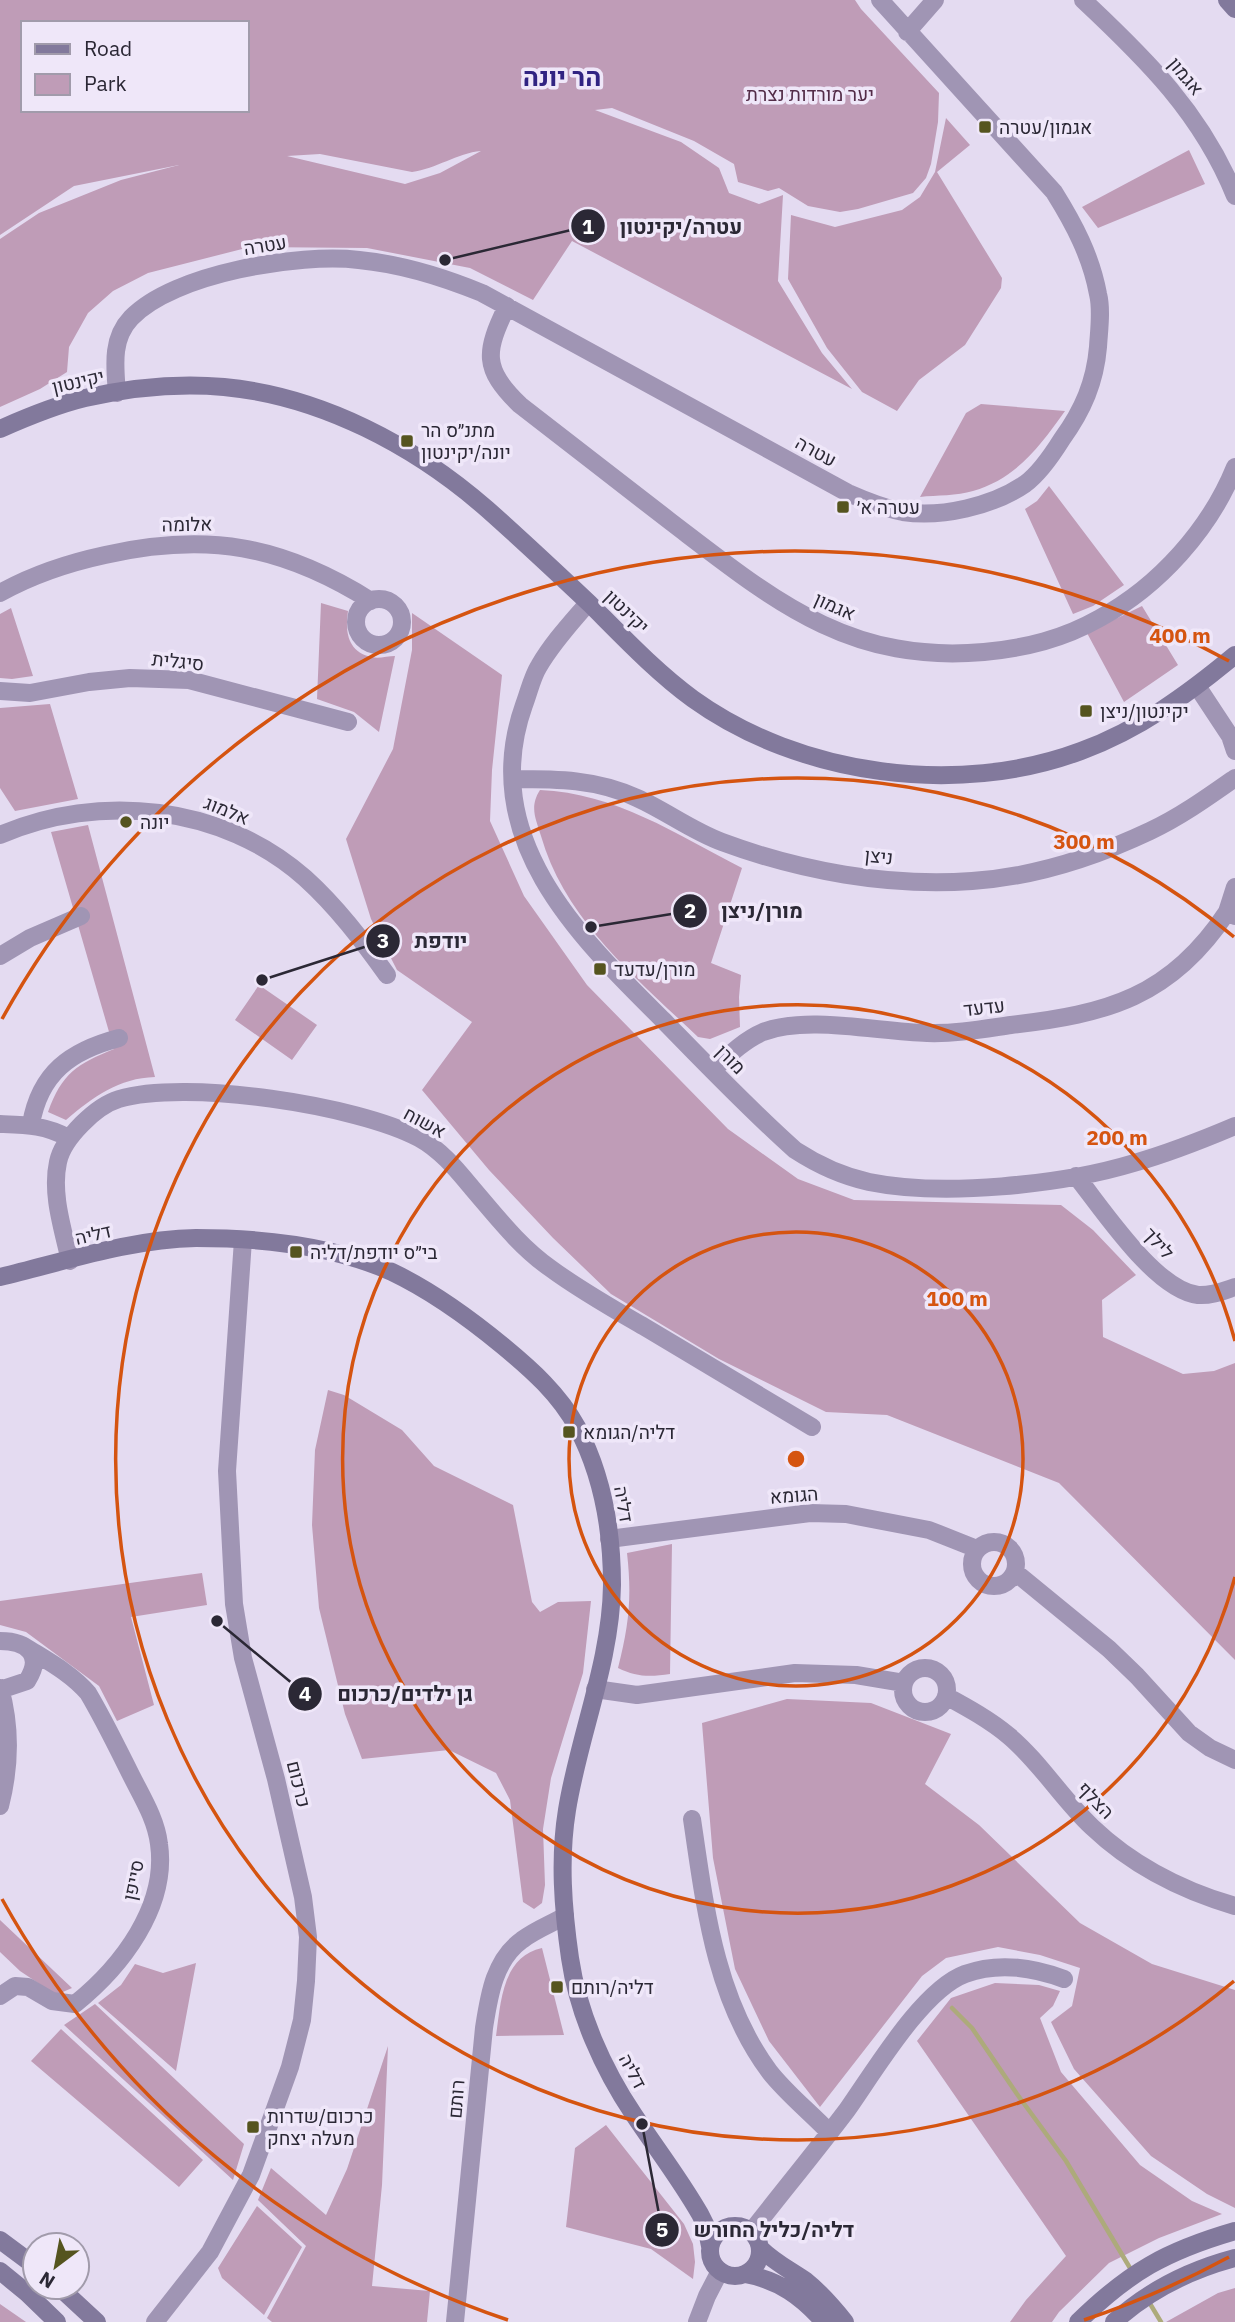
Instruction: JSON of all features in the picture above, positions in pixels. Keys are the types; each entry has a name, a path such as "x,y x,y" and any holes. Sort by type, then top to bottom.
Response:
{"street":[{"name":"עטרה","path":"117,394 114,359 118,340 130,319 152,301 186,285 251,267 304,260 358,260 411,269 456,282 507,306 874,505 905,512 933,513 968,508 1001,496 1026,483 1048,460 1086,401 1096,368 1099,296 1089,258 1075,226 1054,192 880,0"},
{"path":"907,32 935,0"},
{"name":"אגמון","path":"1083,0 1130,44 1171,88 1202,130 1235,196"},
{"path":"1227,0 1235,9"},
{"name":"אגמון","path":"507,306 494,333 490,353 493,371 502,387 520,405 750,583 840,634 883,646 920,653 965,654 1010,650 1045,643 1082,628 1113,611 1180,554 1206,520 1226,488 1235,467"},
{"name":"יקינטון","path":"0,429 32,415 85,398 142,388 228,387 310,407 393,442 448,477 488,510 693,699 732,723 813,758 897,774 949,775 999,771 1080,752 1120,735 1161,711 1235,655"},
{"name":"אלומה","path":"0,593 22,580 53,568 91,558 137,548 201,543 235,546 277,555 308,566 371,601"},
{"name":"מורן","path":"588,603 558,638 537,669 517,725 513,779 518,817 526,846 545,886 566,915 617,974 795,1150 815,1163 869,1182 912,1187 990,1186 1076,1175 1133,1164 1235,1126"},
{"name":"סיגלית","path":"0,691 30,693 89,682 130,678 188,680 348,722"},
{"path":"1197,686 1230,736 1235,751"},
{"name":"ניצן","path":"513,779 574,779 615,789 638,798 718,841 809,868 917,881 972,881 1018,875 1115,847 1153,830 1235,778"},
{"name":"אלמוג","path":"0,835 24,824 104,810 196,819 231,831 303,876 333,904 387,975"},
{"name":"עדעד","path":"713,1070 742,1044 764,1032 789,1026 819,1025 930,1033 1045,1021 1091,1013 1129,999 1157,984 1185,964 1231,914 1235,887"},
{"path":"0,956 30,938 81,916"},
{"path":"31,1124 42,1088 57,1068 77,1053 119,1038"},
{"name":"אשוח","path":"69,1261 58,1208 58,1160 69,1138 87,1119 115,1100 136,1095 228,1094 288,1101 339,1111 419,1138 439,1152 522,1245 550,1269 812,1427"},
{"path":"0,1124 31,1124 51,1129 69,1138"},
{"name":"לילך","path":"1076,1175 1160,1276 1179,1289 1198,1295 1215,1294 1235,1287"},
{"name":"דליה","path":"0,1277 156,1241 192,1238 243,1240 317,1249 357,1259 424,1289 492,1337 536,1373 561,1401 592,1458 602,1491 612,1589 609,1622 566,1814 562,1874 565,1916 577,1993 601,2056 632,2112 692,2200 706,2226 710,2246"},
{"name":"כרכום","path":"147,2322 190,2280 210,2252 251,2175 290,2067 302,2020 306,1981 308,1937 303,1896 276,1779 243,1658 234,1604 227,1471 243,1240"},
{"name":"הגומא","path":"609,1539 810,1513 846,1514 911,1526 929,1530 977,1549"},
{"path":"989,1542 1004,1544 1015,1556 1015,1572 1005,1583 989,1586 982,1583 972,1571 971,1563 977,1549 989,1542"},
{"path":"1015,1572 1109,1649 1189,1733 1210,1748 1235,1760"},
{"name":"סייפן","path":"0,1641 13,1641 24,1646 74,1680 88,1693 153,1819 159,1843 161,1870 155,1896 125,1953 75,2004 52,2001 28,1987 15,1986 0,1996"},
{"path":"24,1646 33,1654 35,1663 33,1673 27,1681"},
{"path":"929,1669 937,1672 945,1681 946,1696 934,1710 920,1712 912,1709 904,1698 904,1683 915,1671 929,1669"},
{"path":"0,1806 7,1771 8,1738 0,1689 55,1672 74,1680"},
{"path":"595,1689 637,1695 795,1672 856,1675 904,1683"},
{"name":"הצלף","path":"946,1696 980,1715 1010,1737 1090,1825 1146,1870 1235,1906"},
{"path":"692,1819 707,1921 729,1998 746,2035 770,2073 830,2132"},
{"name":"רותם","path":"455,2322 489,1993 497,1971 519,1941 565,1916"},
{"path":"751,2232 830,2132 908,2025 941,1989 963,1975 989,1968 1014,1966 1042,1970 1064,1979"},
{"name":"דליה","path":"692,2200 709,2218 726,2228"},
{"path":"824,2322 794,2293 762,2277 728,2275 720,2271 713,2263 710,2246 714,2238 726,2228 735,2226 751,2232 772,2261 822,2295 845,2322"},
{"path":"1077,2322 1135,2272 1173,2252 1235,2231"},
{"path":"0,2240 21,2256"},
{"path":"745,2274 756,2265 760,2248"},
{"path":"1114,2322 1131,2307 1168,2283 1201,2268 1235,2258"},
{"path":"0,2271 27,2292 57,2322"},
{"path":"697,2322 706,2295 720,2271"},
{"path":"74,2301 97,2322"},
{"name":"כרכום","path":"155,2322 166,2306"}],"green space":[{"name":"יער מורדות נצרת","path":"0,0 855,0 939,93 938,122 926,178 913,193 840,212 808,206 779,188 768,191 738,182 734,164 694,141 612,108 595,110 681,142 719,168 729,193 759,204 783,195 778,281 822,353 852,389 572,241 533,300 470,268 367,248 250,247 148,273 113,291 88,313 69,347 67,372 40,389 0,407 0,239 39,213 121,180 179,165 74,186 0,235","holes":["481,151 440,173 405,184 287,156 320,154 412,172"]},
{"path":"946,118 970,145 937,172 1002,278 1001,288 965,345 919,380 897,411 862,392 827,348 788,279 791,215 835,227 902,210 920,197 935,172"},
{"path":"1189,150 1205,184 1098,228 1082,207"},
{"path":"981,404 1065,411 1037,448 1002,478 967,493 920,497 966,413"},
{"path":"1049,486 1124,585 1093,606 1073,614 1025,509 1037,501"},
{"path":"321,603 348,611 348,633 357,651 374,658 395,656 379,732 354,712 317,699"},
{"path":"1142,606 1178,665 1124,702 1087,633"},
{"path":"11,608 33,676 0,678 0,614"},
{"path":"412,613 502,675 492,770 490,821 524,896 587,985 728,1129 798,1179 854,1200 1061,1205 1093,1230 1136,1275 1102,1300 1103,1337 1183,1374 1214,1371 1235,1363 1235,1660 1059,1483 887,1415 826,1412 719,1359 611,1294 489,1170 422,1090 472,1022 397,970 371,919 346,839 393,749 412,650"},
{"path":"50,704 78,799 15,811 0,788 0,708"},
{"path":"540,790 568,793 619,807 669,829 742,868 711,963 741,975 740,1027 710,1039 698,1037 606,946 567,895 552,866 534,813"},
{"path":"88,825 155,1077 130,1081 107,1090 66,1120 48,1112 65,1079 81,1065 114,1049 51,832"},
{"path":"259,985 317,1025 292,1060 235,1020"},
{"path":"328,1390 344,1395 402,1430 434,1466 513,1505 532,1602 540,1612 558,1602 591,1601 583,1673 551,1778 543,1829 545,1885 542,1903 534,1909 523,1902 510,1800 496,1773 449,1750 362,1759 345,1714 319,1608 312,1525 315,1450"},
{"path":"672,1544 670,1674 637,1675 618,1668 628,1611 627,1553"},
{"path":"202,1573 207,1605 131,1617 154,1705 117,1721 99,1686 26,1632 0,1625 0,1601"},
{"path":"787,1699 871,1703 951,1734 925,1784 979,1825 1080,1923 1152,1964 1235,1990 1235,2208 1207,2194 1151,2156 1074,2069 1051,2022 1072,2006 1080,1968 1040,1955 998,1947 946,1958 922,1976 820,2107 769,2041 735,1969 713,1858 702,1723"},
{"path":"0,1920 72,1988 56,1995 20,1971 0,1952"},
{"path":"542,1948 564,2035 496,2036 502,1996 511,1971 529,1953"},
{"path":"196,1963 176,2071 98,2003 121,1985 135,1964 163,1973"},
{"path":"995,1983 1039,1985 1060,1991 1053,2006 1040,2018 1061,2072 1140,2165 1192,2201 1222,2214 1159,2238 1109,2263 1052,2322 1010,2322 1066,2256 917,2041 951,1998"},
{"path":"95,2004 244,2144 233,2180 64,2025"},
{"path":"61,2029 203,2160 179,2187 31,2061"},
{"path":"388,2046 382,2185 372,2286 430,2291 427,2322 272,2322 267,2318 306,2246 258,2200 271,2168 326,2215 347,2169"},
{"path":"606,2125 684,2224 693,2244 693,2279 651,2249 566,2227 575,2148"},
{"path":"257,2206 302,2247 264,2315 222,2278 218,2268"},
{"path":"1235,2288 1235,2322 1166,2322 1218,2293"},
{"path":"0,2304 26,2322 0,2322"}],"waterway":[{"path":"952,2008 972,2028 1066,2161 1133,2273"},
{"path":"1149,2302 1161,2322"}],"place":[{"name":"אגמון/עטרה","path":"985,127"},
{"name":"עטרה/יקינטון","path":"445,260"},
{"name":"מתנ״ס הר יונה/יקינטון","path":"407,441"},
{"name":"עטרה א׳","path":"843,507"},
{"name":"יקינטון/ניצן","path":"1086,711"},
{"name":"יונה","path":"126,822"},
{"name":"מורן/ניצן","path":"591,927"},
{"name":"מורן/עדעד","path":"600,969"},
{"name":"יודפת","path":"262,980"},
{"name":"בי״ס יודפת/דליה","path":"296,1252"},
{"name":"דליה/הגומא","path":"569,1432"},
{"name":"גן ילדים/כרכום","path":"217,1621"},
{"name":"דליה/רותם","path":"557,1987"},
{"name":"דליה/כליל החורש","path":"642,2124"},
{"name":"כרכום/שדרות מעלה יצחק","path":"253,2127"}],"district":[{"name":"הר יונה","path":"562,76"}]}
